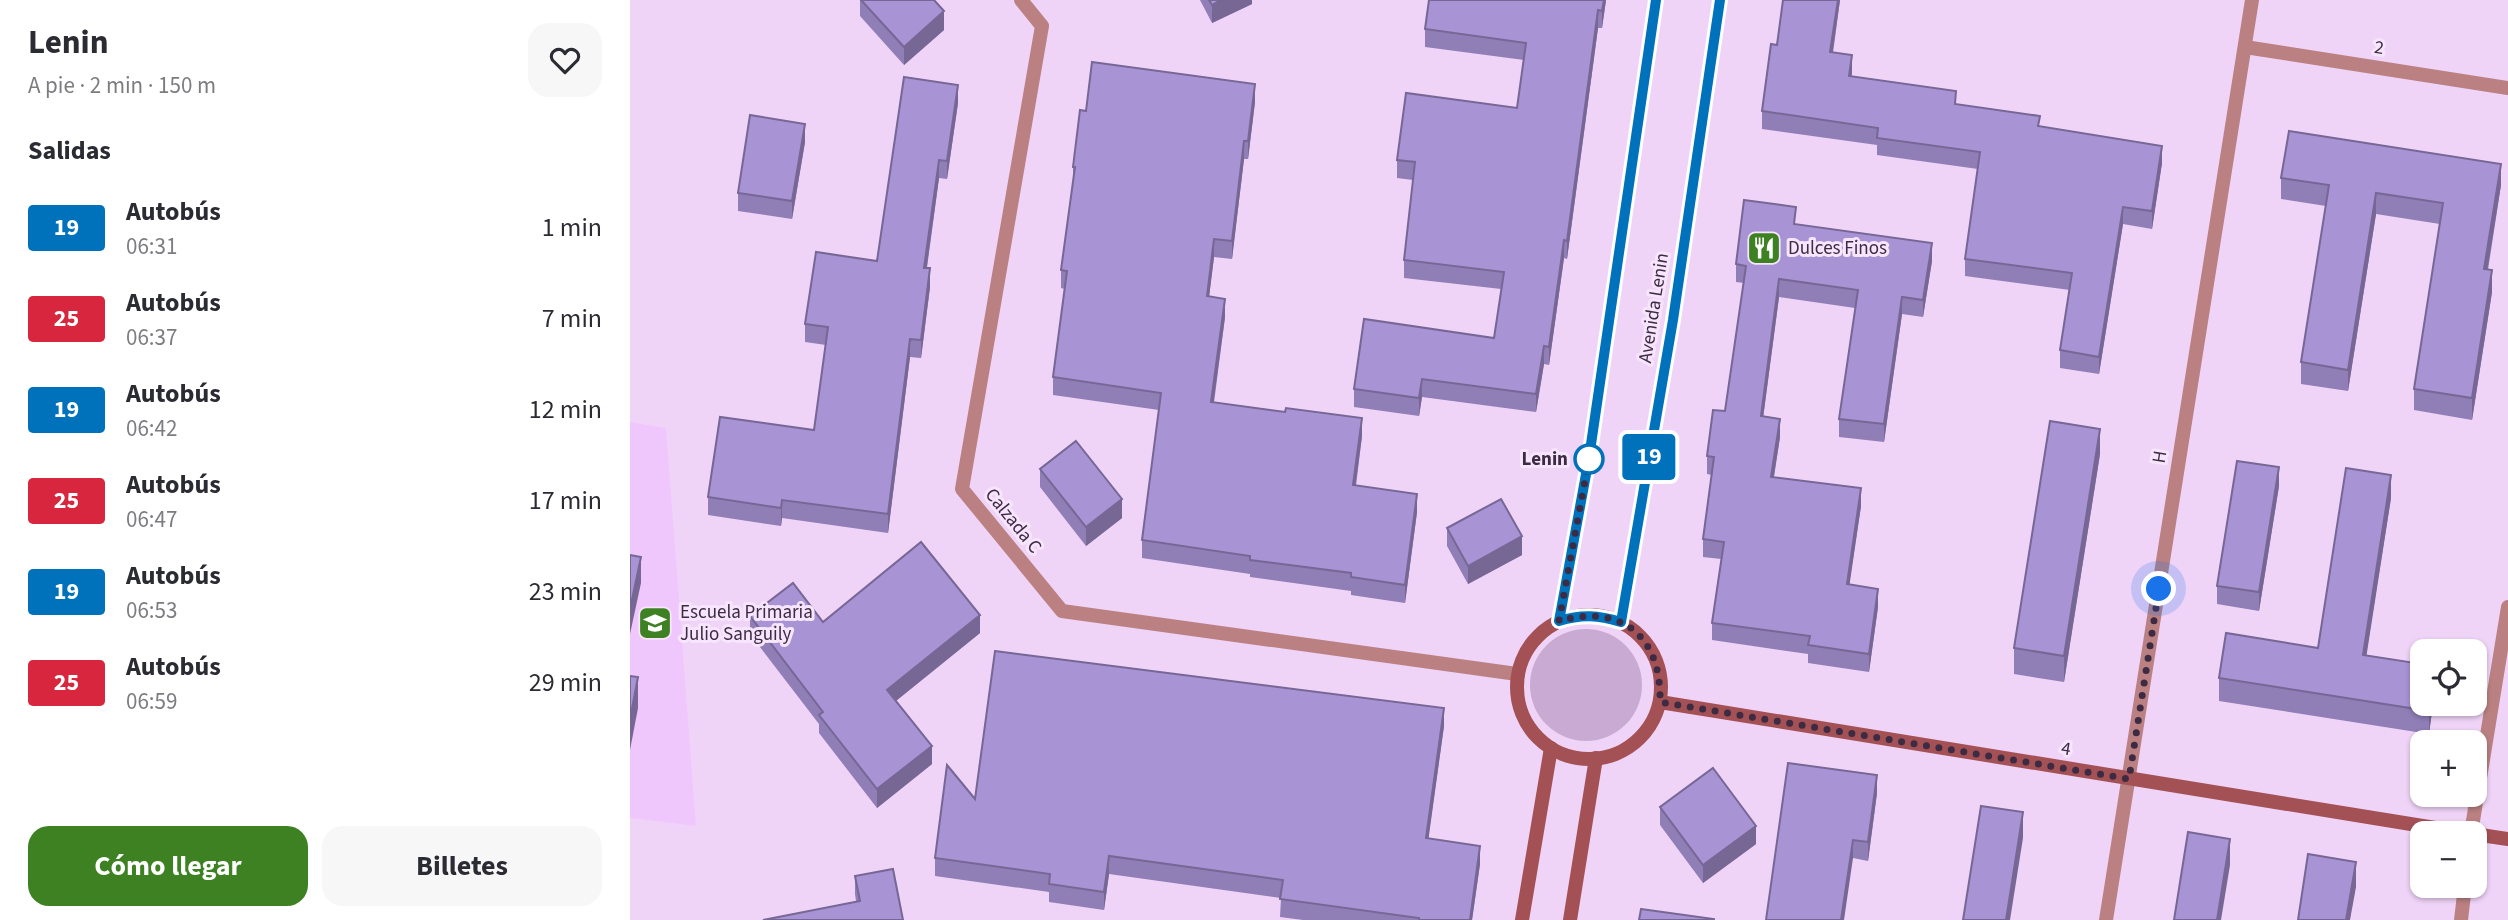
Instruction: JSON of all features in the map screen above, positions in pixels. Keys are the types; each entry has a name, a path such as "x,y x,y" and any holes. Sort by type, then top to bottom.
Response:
{"street":[{"name":"Calzada C","path":"1021,0 1042,26 962,489 1062,611 1517,674"},
{"path":"1559,621 1589,458 1657,0"},
{"name":"Avenida Lenin","path":"1621,622 1673,320 1720,0"},
{"name":"H","path":"2106,920 2252,0"},
{"name":"2","path":"2245,47 2508,88"},
{"path":"2475,821 2508,607"},
{"path":"1579,615 1601,615 1621,622 1640,636 1654,655 1661,678 1660,702 1651,723 1637,741 1619,752 1596,758 1573,757 1551,748 1534,734 1523,717 1516,696 1517,674 1525,652 1539,634 1559,621 1579,615"},
{"name":"4","path":"1660,702 2410,824"},
{"path":"1522,920 1551,748"},
{"path":"1570,920 1596,758"},
{"path":"2487,836 2508,839"},
{"path":"2461,920 2464,898"}],"shaded area":[{"name":"Escuela Primaria Julio Sanguily","path":"630,422 666,428 696,826 630,818"},
{"path":"1586,629 1607,634 1625,646 1637,664 1642,685 1637,706 1625,724 1607,736 1586,741 1565,736 1547,724 1535,706 1530,685 1535,664 1547,646 1565,634"}],"building":[{"path":"861,0 934,0 944,11 904,47"},
{"path":"1429,0 1604,0 1602,11 1598,10 1567,241 1564,240 1549,347 1544,346 1536,394 1422,379 1419,398 1354,389 1364,319 1494,338 1504,272 1404,260 1415,162 1397,160 1406,93 1517,108 1526,43 1425,29"},
{"path":"1783,0 1838,0 1830,52 1852,55 1849,76 1956,91 1955,104 2040,116 2038,126 2162,146 2152,211 2123,207 2099,357 2060,350 2072,273 1965,259 1980,152 1877,138 1878,128 1762,111 1771,44 1777,45"},
{"path":"1092,62 1255,84 1248,141 1244,141 1232,241 1214,239 1207,296 1225,299 1211,402 1285,412 1286,408 1362,418 1353,485 1417,494 1405,585 1351,577 1351,573 1250,560 1250,556 1142,540 1161,393 1053,377 1067,271 1061,270 1080,110 1086,111"},
{"path":"904,77 958,85 947,161 939,160 924,268 930,268 921,340 910,339 888,514 782,500 781,508 708,497 720,417 814,430 828,327 805,324 816,252 877,261"},
{"path":"750,115 805,124 792,201 738,193"},
{"path":"2289,131 2501,164 2484,269 2492,270 2472,398 2414,389 2443,203 2376,193 2348,370 2301,362 2329,185 2281,178"},
{"path":"1744,200 1796,207 1794,224 1932,243 1923,300 1902,297 1884,424 1839,419 1858,290 1779,279 1761,416 1780,419 1771,477 1861,488 1847,584 1878,589 1869,654 1808,645 1810,636 1712,623 1724,542 1703,539 1714,457 1707,456 1713,410 1725,411 1746,266 1736,264"},
{"path":"2050,421 2100,429 2064,656 2014,648"},
{"path":"1076,441 1122,499 1086,527 1040,469"},
{"path":"2237,461 2279,467 2259,592 2217,586"},
{"path":"2346,468 2391,475 2363,655 2410,662 2410,708 2219,678 2226,633 2318,648"},
{"path":"1501,499 1522,536 1468,566 1447,528"},
{"path":"921,542 980,615 887,690 932,746 877,789 819,715 823,712 750,616 793,583 823,622"},
{"path":"630,555 641,557 630,609"},
{"path":"995,651 1444,708 1426,838 1480,846 1470,920 1419,920 1280,899 1283,880 1109,856 1104,892 1049,884 1050,874 935,858 947,765 975,799"},
{"path":"630,676 638,677 630,719"},
{"path":"1788,763 1877,775 1868,842 1853,840 1841,920 1766,920"},
{"path":"1713,768 1756,826 1703,865 1660,807"},
{"path":"1981,806 2023,812 2006,920 1963,920"},
{"path":"2188,832 2230,839 2217,920 2174,920"},
{"path":"2308,854 2356,862 2346,920 2298,920"},
{"path":"893,869 903,920 763,920 860,901 855,876"},
{"path":"1641,909 1714,919 1714,920 1639,920"}],"bus line":[{"name":"19","path":"1656,0 1589,458 1559,621 1579,615 1601,615 1621,622 1673,320 1720,0"}],"place":[{"name":"Dulces Finos","path":"1764,248"},
{"name":"Lenin","path":"1589,459"},
{"name":"Escuela Primaria Julio Sanguily","path":"655,623"}],"route":[{"path":"1589,459 1559,621 1579,615 1601,615 1621,622 1640,636 1654,655 1661,678 1660,702 2129,779 2159,589"}]}
